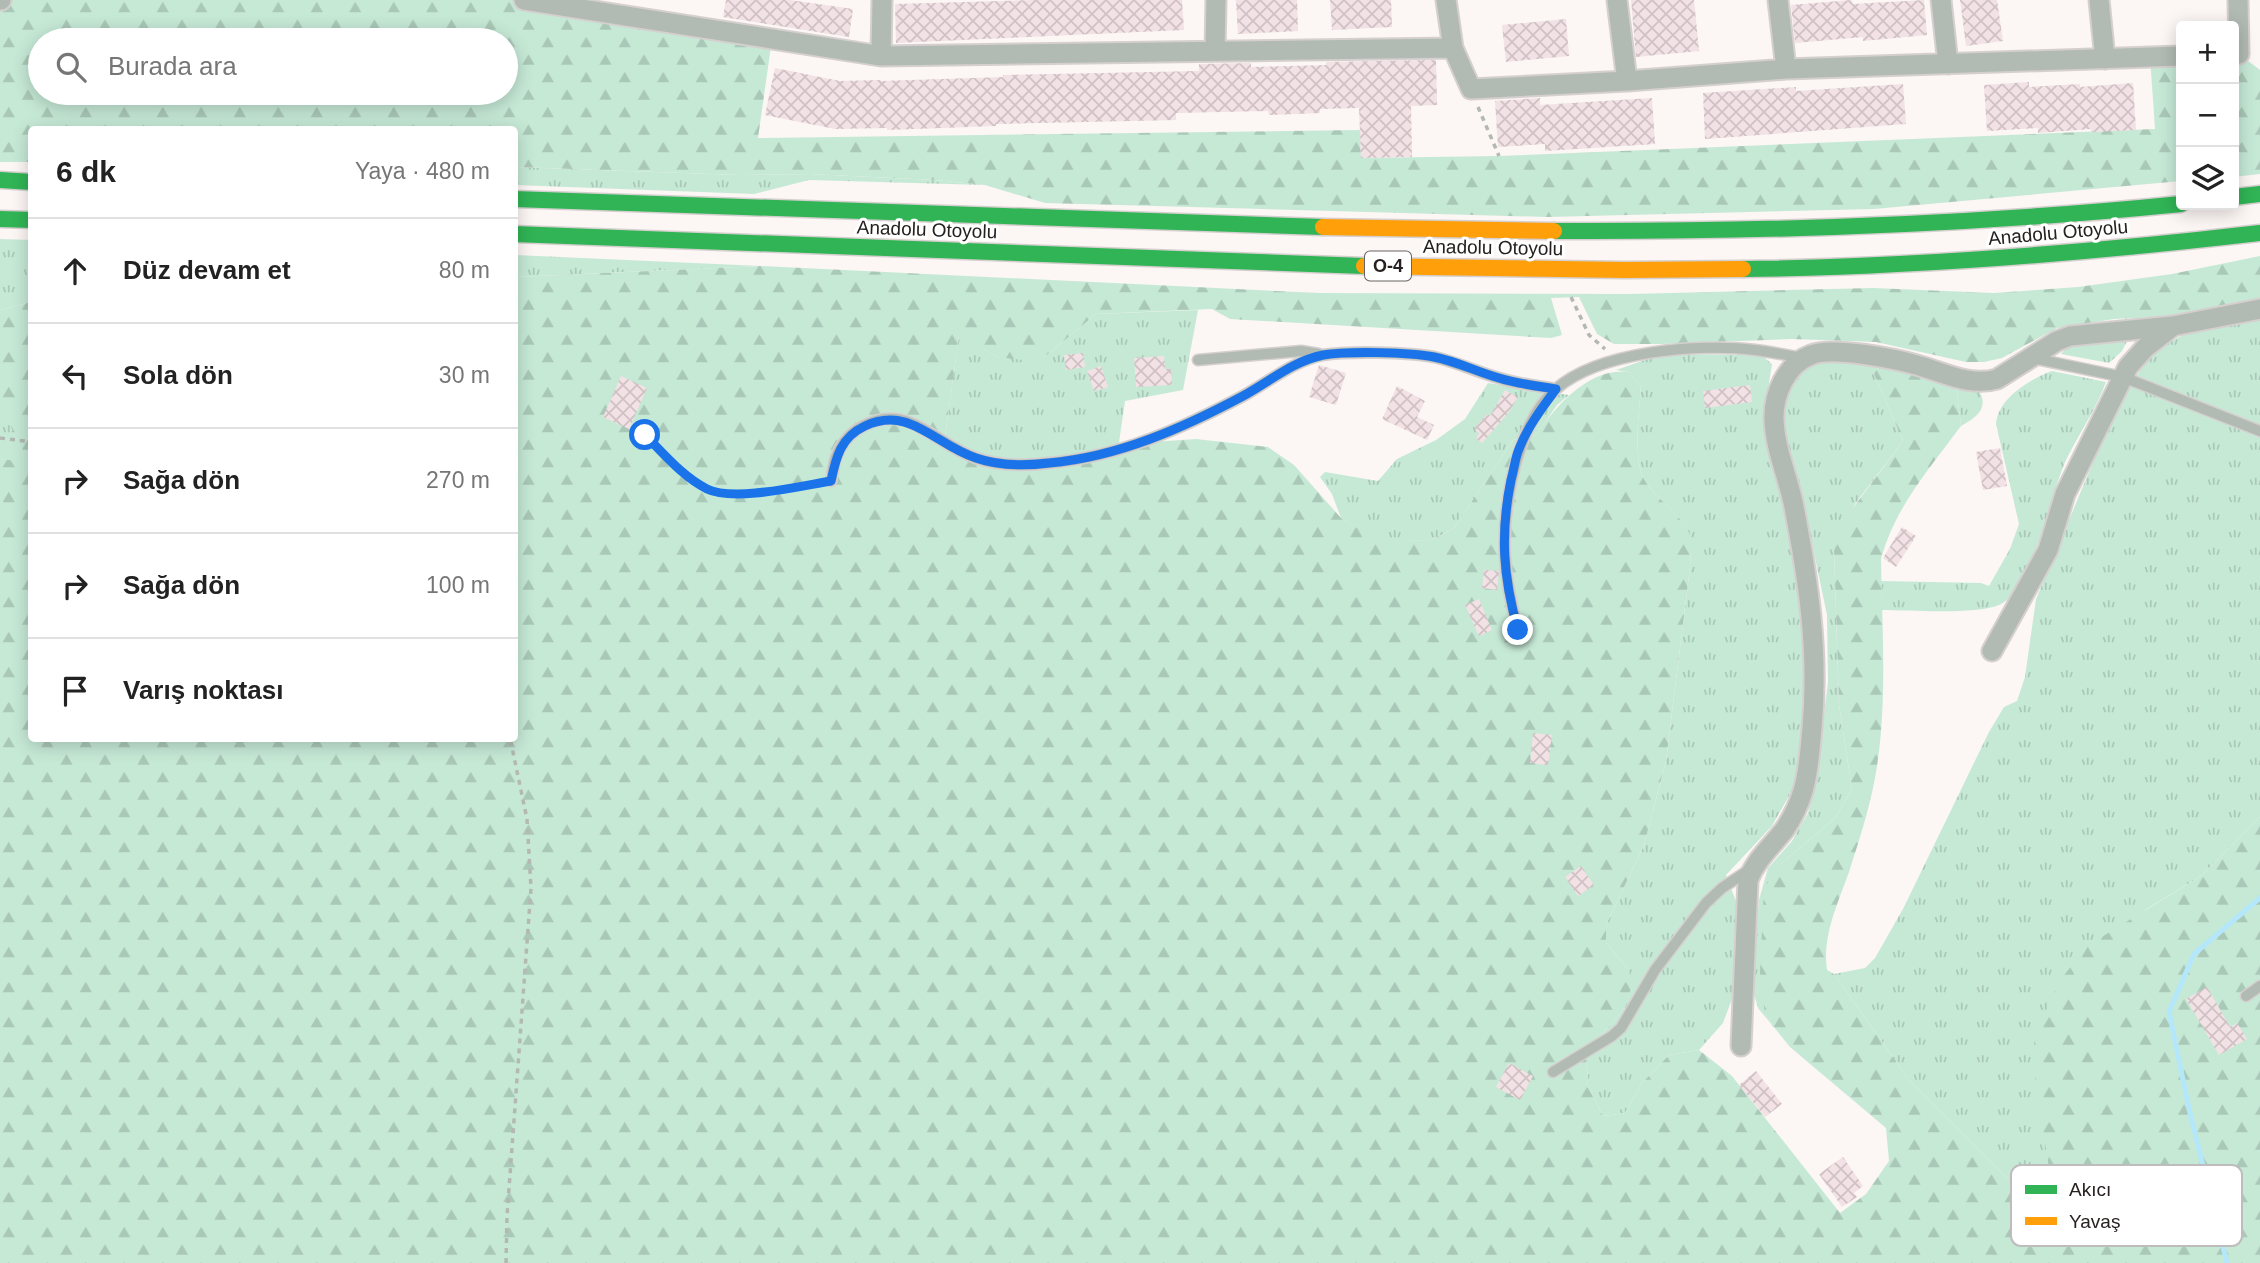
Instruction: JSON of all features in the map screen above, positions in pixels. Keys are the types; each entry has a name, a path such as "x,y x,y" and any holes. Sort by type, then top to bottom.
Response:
{"highway":[{"path":"0,180 28,181"},
{"path":"2239,196 2260,194"},
{"name":"Anadolu Otoyolu","path":"518,199 849,209 1101,221 1503,231 1704,232 2030,219 2176,204"},
{"path":"0,219 28,219"},
{"name":"Anadolu Otoyolu","path":"518,234 1099,257 1531,270 1710,269 1918,263 2055,254 2260,233"}],"street":[{"path":"524,0 881,56 1453,48"},
{"path":"881,56 882,0"},
{"path":"1215,51 1216,0"},
{"path":"1446,0 1453,48 1471,89 1786,69 2176,56"},
{"path":"1617,0 1626,81"},
{"path":"1778,0 1786,69"},
{"path":"1941,0 1948,64"},
{"path":"2099,0 2105,59"},
{"path":"2238,0 2238,21"},
{"path":"1741,1046 1748,880 1752,868 1794,814 1803,789 1810,752 1815,694 1812,605 1790,489 1777,445 1774,423 1774,408 1779,388 1788,374 1803,358 1823,352 1862,355 1918,365 1974,382 1986,383 2070,336 2173,326 2260,309"},
{"path":"1992,651 2048,550 2065,494 2128,367 2145,348 2173,326"}],"lane":[{"path":"1518,630 1508,595 1503,524 1518,450 1537,413 1556,389 1591,368 1626,357 1673,350 1754,349 1803,358"},
{"path":"1198,360 1301,351 1323,355 1391,354 1432,357 1462,364 1508,381 1556,389"},
{"path":"831,481 836,457 843,442 855,430 874,421 894,418 913,424 944,444 976,458 1011,465 1099,456 1181,427 1244,395 1298,363 1323,355"},
{"path":"2031,358 2123,377 2260,431"},
{"path":"1553,1072 1612,1036 1620,1028 1656,970 1706,903 1722,888 1752,868"},
{"path":"2246,996 2260,986"}],"path":[{"path":"1471,89 1499,156"},
{"path":"1571,297 1589,335 1601,347 1626,357"},
{"path":"645,435 682,472 705,488 720,494 746,494 831,481"},
{"path":"0,438 28,442"},
{"path":"506,1263 507,1216 531,888 527,819 511,742"}],"green space":[{"path":"0,0 524,0 772,39 758,138 1360,130 1361,158 1499,156 2155,129 2150,57 2176,56 2176,181 1874,209 1547,217 1045,203 985,185 935,180 810,174 740,175 518,167 518,126 28,126 28,162 0,162"},
{"path":"2239,54 2260,70 2260,174 2239,176"},
{"path":"518,167 740,175 810,174 985,185 809,180 754,194 518,185"},
{"path":"0,239 28,240 28,303 0,310"},
{"path":"518,255 761,266 518,277"},
{"path":"2260,256 2260,303 2201,315 2114,319 2057,328 2002,358 1984,362 1966,362 1876,342 1792,339 1614,344 1597,334 1579,297 1551,298 1562,335 1551,338 1230,319 1212,309 1096,314 1047,355 1023,360 998,357 959,336 944,444 976,458 1050,463 1137,443 1196,439 1268,447 1294,465 1341,518 1379,541 1432,540 1454,528 1513,440 1536,435 1553,412 1587,382 1614,372 1629,372 1641,387 1638,434 1641,470 1649,486 1688,531 1691,539 1690,567 1666,761 1644,845 1606,925 1606,943 1629,970 1632,985 1625,1008 1586,1052 1588,1086 1603,1116 1625,1113 1642,1083 1669,1055 1699,1050 1732,1076 1840,1213 1866,1194 1889,1161 1886,1128 1790,1047 1765,1015 1760,973 1764,888 1781,864 1835,818 1852,789 1839,705 1834,550 1841,524 1903,441 1874,374 1878,367 1956,385 1961,426 1904,505 1881,559 1883,669 1879,751 1867,814 1829,932 1827,970 1834,974 1909,1080 2011,1182 2011,1246 2242,1246 2242,1165 2048,1165 2035,1079 2034,1039 2058,983 2087,946 2201,876 2260,817 2260,1263 0,1263 0,459 26,462 11,427 11,408 0,408 0,310 28,303 28,742 518,742 518,277 761,266 1319,293 1632,294 1873,288 1994,293 2078,287 2172,274"},
{"path":"1198,310 1183,390 1125,401 1118,449 1011,465 944,444 959,335 998,357 1047,355 1096,314"},
{"path":"2260,311 2260,817 2201,876 2145,910 2077,1165 2011,1165 2011,1182 1909,1080 1834,974 1865,968 1875,958 1903,909 1989,732 2004,707 2017,701 2025,677 2036,599 2114,412 2134,380 2158,351 2184,334"},
{"path":"2114,336 2127,341 2122,351 2109,363 2061,354 2078,343"},
{"path":"1662,354 1761,355 1772,364 1765,434 1773,453 1800,572 1806,618 1803,743 1794,787 1772,826 1726,875 1737,904 1735,991 1723,1023 1699,1050 1669,1055 1642,1083 1625,1113 1603,1116 1588,1086 1586,1052 1625,1008 1629,970 1606,943 1606,925 1644,845 1666,761 1691,549 1688,531 1649,486 1641,470 1638,434 1641,387 1629,372 1616,370"},
{"path":"1846,360 1878,367 1874,374 1903,441 1855,504 1834,550 1839,705 1852,789 1835,818 1781,864 1765,1015 1790,1047 1758,1008 1752,987 1759,900 1768,868 1792,841 1808,813 1817,772 1828,682 1827,615 1781,418 1785,393 1797,375 1818,362"},
{"path":"2052,371 2106,382 2067,458 2040,539 2022,580 2011,596 1999,605 1975,610 1882,610 1881,581 1981,583 1989,586 2010,549 2019,524 1996,424 1998,415 2017,391"},
{"path":"1488,383 1569,395 1557,405 1536,435 1513,440 1454,528 1432,540 1379,542 1341,518 1332,494 1320,477 1325,472 1378,481 1397,459 1436,440 1465,419"},
{"path":"1956,385 1978,389 1983,402 1977,415 1961,426"},
{"path":"11,407 11,427 27,463 0,459 0,408"}],"building":[{"path":"726,0 790,0 853,9 849,37 723,17"},
{"path":"1182,0 1184,30 896,43 895,4"},
{"path":"1236,0 1297,0 1298,31 1238,34"},
{"path":"1330,0 1391,0 1392,27 1332,30"},
{"path":"1631,0 1694,0 1699,51 1636,57"},
{"path":"1851,0 1853,4 1924,0 1927,35 1863,41 1863,37 1795,43 1791,5"},
{"path":"1960,0 1997,0 2003,41 1966,46"},
{"path":"1566,19 1569,56 1506,62 1502,25"},
{"path":"1436,60 1437,105 1411,106 1412,157 1361,158 1359,108 1269,115 1268,111 1176,113 1176,120 996,124 887,130 835,129 765,115 775,68 840,81 881,81 1003,75 1199,71 1199,64 1251,63 1251,67 1326,65 1326,62"},
{"path":"2029,82 2029,87 2133,83 2136,130 2092,132 2091,129 2038,133 2038,128 1987,131 1984,85"},
{"path":"1903,84 1906,124 1705,139 1703,93 1796,87 1796,91"},
{"path":"1540,98 1540,105 1652,98 1655,144 1545,151 1545,144 1498,147 1495,101"},
{"path":"1083,353 1085,367 1066,370 1064,355"},
{"path":"1164,356 1165,369 1171,369 1172,385 1136,387 1134,358"},
{"path":"1319,365 1346,373 1336,405 1309,397"},
{"path":"1101,366 1108,387 1094,391 1087,371"},
{"path":"621,376 647,388 629,429 603,417"},
{"path":"1750,385 1752,402 1705,408 1703,391"},
{"path":"1397,386 1425,401 1417,417 1434,425 1427,440 1382,419"},
{"path":"1505,390 1518,397 1509,412 1482,443 1476,439 1479,433 1474,429 1487,414 1490,416"},
{"path":"2000,448 2007,486 1983,490 1976,452"},
{"path":"1902,527 1916,536 1896,567 1883,558"},
{"path":"1484,570 1499,571 1497,590 1482,588"},
{"path":"1479,599 1492,630 1479,636 1465,605"},
{"path":"1533,733 1552,735 1548,765 1530,763"},
{"path":"1581,866 1594,885 1578,896 1565,877"},
{"path":"2207,987 2230,1027 2237,1023 2247,1039 2219,1055 2186,999"},
{"path":"1509,1063 1533,1076 1520,1100 1496,1087"},
{"path":"1756,1071 1782,1104 1765,1117 1739,1085"},
{"path":"1843,1157 1863,1186 1854,1193 1857,1197 1842,1207 1819,1174"}],"waterway":[{"path":"2203,1165 2169,1012 2194,954 2260,898"},
{"path":"2223,1246 2227,1263"}],"traffic: fast":[{"path":"0,180 28,182"},
{"path":"2239,196 2260,194"},
{"path":"518,199 1323,227"},
{"path":"1554,231 1868,226 2176,204"},
{"path":"0,219 28,220"},
{"path":"1743,269 2002,258 2260,233"},
{"path":"518,234 1364,266"}],"traffic: slow":[{"path":"1323,227 1554,231"},
{"path":"1364,266 1743,269"}],"route":[{"path":"645,435 682,472 705,488 720,494 746,494 831,481 836,457 843,442 855,430 874,421 894,418 913,424 944,444 976,458 1011,465 1050,463 1099,456 1181,427 1244,395 1298,363 1323,355 1403,354 1432,357 1462,364 1520,384 1556,389 1537,413 1518,450 1503,524 1508,595 1518,630"}]}
